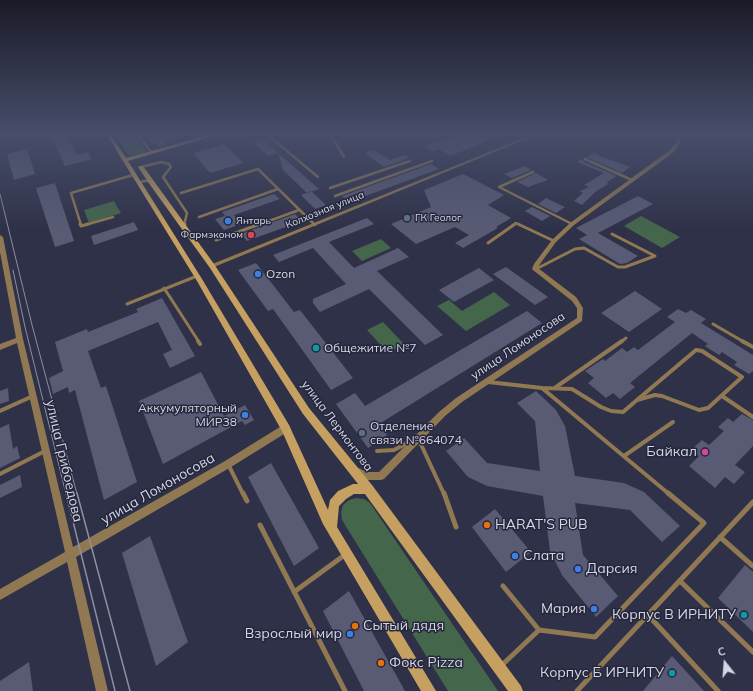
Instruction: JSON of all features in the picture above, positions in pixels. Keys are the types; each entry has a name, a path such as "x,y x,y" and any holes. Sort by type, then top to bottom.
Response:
{"main road":[{"path":"129,167 197,276 286,428 332,528 429,691"},
{"path":"132,172 141,167"},
{"name":"улица Лермонтова","path":"141,167 212,266 306,411 368,489 516,691"},
{"path":"332,528 334,504 342,495 353,489 368,489"}],"street":[{"name":"Колхозная улица","path":"212,266 315,225 451,167"},
{"path":"534,269 543,254 572,224 649,167"},
{"name":"улица Грибоедова","path":"0,237 20,339 102,691"},
{"name":"улица Ломоносова","path":"352,469 366,476 381,476 418,438 459,400 485,381 580,319 580,308 574,299 534,269"},
{"path":"0,347 20,339"},
{"name":"улица Ломоносова","path":"0,596 228,464 286,428"}],"lane":[{"path":"171,167 163,177 187,213 184,228"},
{"path":"306,167 318,177"},
{"path":"330,188 391,167"},
{"path":"335,196 415,167"},
{"path":"603,167 632,180"},
{"path":"181,193 258,169 315,225"},
{"path":"113,217 81,226 71,192 132,172"},
{"path":"533,172 499,187 572,224"},
{"path":"139,184 143,181 150,181"},
{"path":"199,217 278,189"},
{"path":"216,240 299,210"},
{"path":"488,243 516,223 554,241"},
{"path":"534,269 575,249 584,248 618,267 625,267 655,256 612,234"},
{"path":"127,304 197,276"},
{"path":"164,288 200,344"},
{"path":"713,324 753,347"},
{"path":"556,387 626,338"},
{"path":"485,381 542,388 556,387 572,389 601,408 623,412 637,400 696,350 702,351 742,377 708,408 700,410 662,396 655,395 637,400"},
{"path":"503,586 539,630 595,637 704,523 542,388"},
{"path":"0,411 34,396"},
{"path":"722,396 753,417"},
{"path":"624,456 673,422"},
{"path":"376,452 394,450 418,438 446,500 456,527"},
{"path":"0,474 47,450"},
{"path":"228,464 247,501"},
{"path":"577,691 753,503"},
{"path":"260,525 345,691"},
{"path":"720,537 753,566"},
{"path":"294,592 347,553"},
{"path":"680,581 753,652"},
{"path":"648,615 718,691"},
{"path":"499,668 539,630"}],"green space":[{"path":"114,201 121,213 89,223 84,210"},
{"path":"641,216 680,237 662,248 624,226"},
{"path":"381,239 391,248 362,261 352,251"},
{"path":"494,292 510,305 466,331 437,306 449,300 462,311"},
{"path":"383,322 404,344 388,353 367,330"},
{"path":"356,498 364,499 370,503 498,691 448,691 342,520 341,512 343,505 349,500"}],"building":[{"path":"11,167 33,167 35,174 14,180"},
{"path":"205,167 229,167 210,173"},
{"path":"282,167 294,167 319,189 307,193 283,170"},
{"path":"422,167 436,167 439,169 349,202 342,196"},
{"path":"522,167 527,167 531,170 512,178 504,174"},
{"path":"590,167 596,167 617,176 607,182 608,184 595,192 582,205 574,201 583,193 580,191 589,187 584,185 604,173"},
{"path":"609,167 630,167 622,173"},
{"path":"536,173 548,180 528,187 517,182"},
{"path":"463,174 504,195 488,205 511,218 496,227 498,228 463,248 455,243 469,235 455,227 416,244 391,224 431,207 424,190"},
{"path":"55,183 74,241 55,247 36,188"},
{"path":"311,191 326,205 315,209 301,195"},
{"path":"274,194 280,199 234,215 241,224 224,230 215,219 225,216 222,212"},
{"path":"638,196 653,204 598,233 638,256 627,263 620,264 579,239 587,235 576,228"},
{"path":"546,198 565,207 556,213 538,204"},
{"path":"532,207 550,216 542,221 525,211"},
{"path":"295,214 302,221 247,241 241,234"},
{"path":"367,218 374,224 329,242 354,268 398,248 409,257 377,271 443,335 425,345 369,289 320,312 313,303 313,299 346,284 313,248 279,262 273,255"},
{"path":"134,222 138,230 94,245 91,236"},
{"name":"Общежитие №7","path":"256,263 294,312 300,310 353,378 331,390 273,309 268,311 238,270"},
{"path":"506,267 548,297 535,305 493,274"},
{"path":"479,268 494,280 454,302 439,290"},
{"path":"635,291 662,309 629,332 601,313"},
{"path":"162,298 195,356 170,368 163,354 172,350 158,322 88,351 101,388 106,386 137,482 104,500 75,390 69,393 68,387 53,394 49,378 63,371 55,342 87,329 88,332 138,312 136,309"},
{"path":"678,309 686,313 691,310 706,319 701,323 753,355 753,371 749,374 734,365 737,362 722,352 719,355 705,346 708,344 692,333 630,383 635,387 620,399 613,393 606,398 588,383 594,378 585,371 603,359 605,361 622,348 627,352 634,347 638,350 675,322 667,317"},
{"path":"527,311 542,323 379,424 387,435 368,448 336,404 355,393 365,406"},
{"path":"201,372 224,416 245,405 254,420 245,425 242,421 163,464 139,401"},
{"path":"8,388 9,401 0,404 0,391"},
{"path":"536,391 556,410 565,426 575,476 624,483 644,492 680,526 662,542 630,510 575,503 583,555 618,596 596,617 562,575 550,551 543,496 487,486 468,477 446,451 464,438 487,463 540,471 535,421 517,403"},
{"path":"742,414 753,420 753,446 735,465 745,472 734,484 725,477 715,488 689,466 699,456 691,450 702,440 709,445 724,431 718,427 728,418 733,422"},
{"path":"9,424 13,449 17,446 20,458 0,468 0,428"},
{"path":"271,463 319,548 294,566 248,477"},
{"path":"20,475 22,487 0,498 0,485"},
{"path":"495,509 531,552 506,572 472,527"},
{"path":"150,536 188,642 156,666 122,553"},
{"name":"Корпус В ИРНИТУ","path":"745,565 753,572 753,632 718,598"},
{"path":"349,591 405,691 364,691 323,611"},
{"name":"Корпус Б ИРНИТУ","path":"672,656 704,691 643,691"},
{"path":"29,662 33,691 0,691 0,681"}],"tram line":[{"path":"0,194 32,325 77,494"},
{"path":"13,270 25,327 66,494"},
{"path":"66,493 115,691"},
{"path":"77,493 130,691"}],"place":[{"name":"ГК Геолог","path":"407,218"},
{"name":"Янтарь","path":"228,221"},
{"name":"Фармэконом","path":"251,235"},
{"name":"Ozon","path":"258,274"},
{"name":"Общежитие №7","path":"316,348"},
{"name":"Аккумуляторный МИР38","path":"245,415"},
{"name":"Отделение связи №664074","path":"362,433"},
{"name":"Байкал","path":"705,452"},
{"name":"HARAT'S PUB","path":"487,525"},
{"name":"Слата","path":"515,556"},
{"name":"Дарсия","path":"578,569"},
{"name":"Мария","path":"594,609"},
{"name":"Корпус В ИРНИТУ","path":"744,615"},
{"name":"Сытый дядя","path":"355,626"},
{"name":"Взрослый мир","path":"350,634"},
{"name":"Фокс Pizza","path":"381,663"},
{"name":"Корпус Б ИРНИТУ","path":"672,673"}]}
